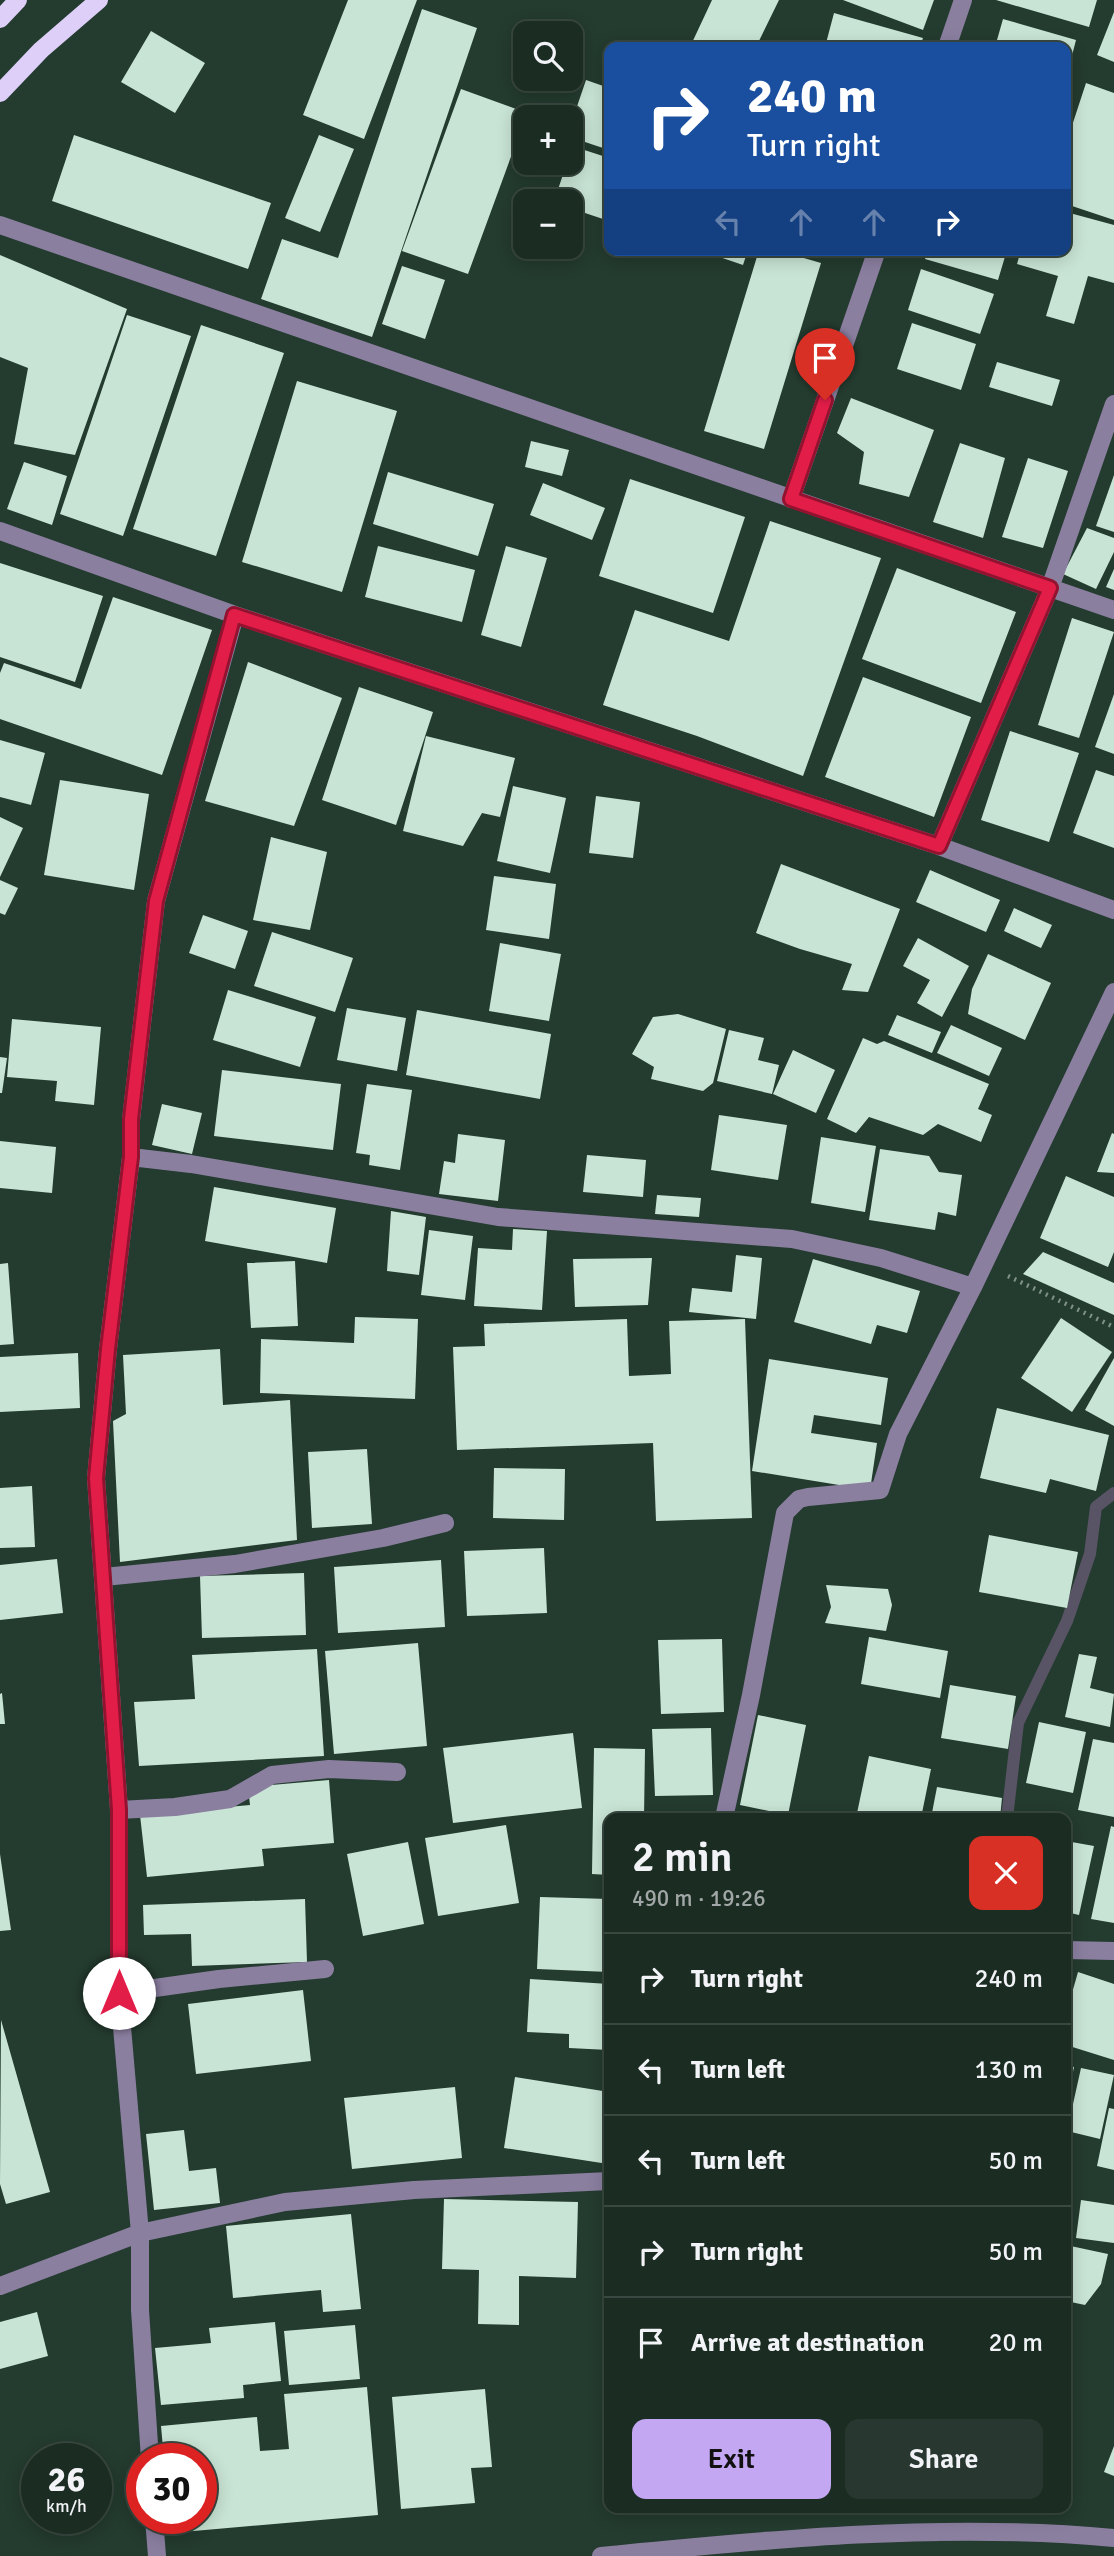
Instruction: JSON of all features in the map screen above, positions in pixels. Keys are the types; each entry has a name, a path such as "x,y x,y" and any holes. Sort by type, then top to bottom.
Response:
{"main road":[{"path":"0,19 18,0"},
{"path":"0,93 41,50 99,0"}],"street":[{"path":"949,42 963,0"},
{"path":"0,225 1114,610"},
{"path":"791,499 875,256"},
{"path":"939,846 1050,588 1114,404"},
{"path":"0,531 234,615 939,846 1114,910"},
{"path":"149,2443 140,2310 140,2233 119,1993 119,1810 96,1478 131,1157 131,1119 156,901 234,615"},
{"path":"724,1813 751,1695 785,1513 799,1499 880,1490 898,1434 985,1264 1114,992"},
{"path":"131,1157 191,1164 499,1217 792,1239 881,1258 973,1287"},
{"path":"104,1577 236,1564 383,1538 445,1523"},
{"path":"119,1810 175,1807 230,1799 272,1775 329,1769 397,1772"},
{"path":"1071,1950 1114,1951"},
{"path":"119,1993 219,1979 325,1969"},
{"path":"0,2286 140,2233 285,2202 414,2190 604,2181"},
{"path":"601,2556 738,2542 947,2532 1057,2533 1114,2538"},
{"path":"155,2534 157,2556"}],"path":[{"path":"985,1264 1114,1328"}],"building":[{"path":"348,0 417,0 364,139 303,115"},
{"path":"712,0 779,0 758,42 692,42"},
{"path":"843,0 934,0 923,30"},
{"path":"996,0 1097,0 1089,27"},
{"path":"422,9 477,28 372,337 261,299 282,239 338,258"},
{"path":"1114,12 1114,62 1097,55"},
{"path":"834,13 923,38 922,42 826,42"},
{"path":"1003,19 1076,40 1071,59 1071,42 996,42"},
{"path":"151,31 205,63 175,113 121,82"},
{"path":"586,80 604,86 604,148 583,141 583,105 577,105"},
{"path":"1086,83 1114,93 1114,220 1071,206 1071,129"},
{"path":"461,89 513,108 513,151 468,274 402,251"},
{"path":"74,135 271,203 248,269 52,201"},
{"path":"319,135 354,149 320,232 285,218"},
{"path":"583,150 604,156 604,219 583,212 583,189 558,189 563,175 583,175"},
{"path":"1071,213 1114,225 1114,283 1088,276 1074,324 1046,316 1058,276 1017,264 1019,256 1071,256"},
{"path":"0,255 127,309 75,455 14,444 28,368 0,357"},
{"path":"717,256 746,256 743,265"},
{"path":"757,256 797,256 821,263 764,449 704,431"},
{"path":"926,256 1005,256 998,280 925,259"},
{"path":"402,266 445,280 425,339 382,324"},
{"path":"921,269 994,294 980,334 908,310"},
{"path":"127,315 191,336 123,536 60,514"},
{"path":"912,323 976,344 961,390 897,369"},
{"path":"201,325 284,353 216,556 133,529"},
{"path":"997,362 1060,380 1052,406 989,387"},
{"path":"297,381 397,411 342,592 242,562"},
{"path":"851,398 934,430 909,497 859,484 864,452 837,433"},
{"path":"531,441 569,450 562,476 525,467"},
{"path":"960,443 1005,458 983,538 933,522"},
{"path":"1028,458 1068,471 1043,548 1002,537"},
{"path":"24,462 67,476 52,525 7,509"},
{"path":"388,472 494,504 478,556 373,524"},
{"path":"1114,475 1114,532 1096,526"},
{"path":"630,479 745,517 713,613 599,576"},
{"path":"543,483 605,508 592,540 530,515"},
{"path":"770,521 881,558 803,776 697,736 603,705 635,610 729,641"},
{"path":"1087,528 1114,538 1114,552 1096,589 1063,574"},
{"path":"378,546 475,570 462,622 365,597"},
{"path":"506,546 547,558 521,647 481,635"},
{"path":"0,563 103,596 75,682 0,657"},
{"path":"897,568 1016,612 981,703 862,659"},
{"path":"1114,569 1114,590 1106,587"},
{"path":"113,597 212,630 162,775 0,719 0,673 4,663 81,689"},
{"path":"1072,618 1114,632 1079,738 1038,725"},
{"path":"248,662 342,698 294,826 205,801"},
{"path":"863,677 971,717 934,817 825,777"},
{"path":"359,687 433,712 396,825 322,800"},
{"path":"1114,694 1114,754 1095,747"},
{"path":"1010,731 1079,753 1049,842 981,820"},
{"path":"426,736 515,758 500,817 482,813 463,846 403,831"},
{"path":"0,740 45,753 31,805 0,797"},
{"path":"1096,770 1114,776 1114,848 1073,833"},
{"path":"60,780 149,794 134,890 44,875"},
{"path":"513,786 566,798 550,873 497,861"},
{"path":"596,796 640,802 633,858 589,853"},
{"path":"0,817 23,828 0,877"},
{"path":"271,837 327,852 310,930 253,920"},
{"path":"781,864 900,909 868,992 842,990 852,964 756,933"},
{"path":"930,870 1000,900 986,932 916,902"},
{"path":"494,876 556,884 549,939 486,930"},
{"path":"0,880 18,888 5,915 0,913"},
{"path":"1014,908 1052,925 1041,948 1004,931"},
{"path":"203,915 248,931 235,969 189,953"},
{"path":"272,932 353,958 335,1012 254,986"},
{"path":"918,938 969,966 942,1017 917,1003 930,980 903,966"},
{"path":"500,943 561,954 549,1021 489,1011"},
{"path":"988,954 1051,983 1025,1040 968,1014 972,989"},
{"path":"228,990 316,1017 300,1067 213,1040"},
{"path":"347,1008 406,1018 397,1071 337,1060"},
{"path":"417,1010 551,1034 540,1099 406,1075"},
{"path":"678,1014 726,1029 713,1083 703,1091 651,1079 654,1067 632,1054 653,1017"},
{"path":"897,1015 941,1032 932,1053 888,1035"},
{"path":"12,1019 101,1027 94,1105 55,1101 57,1081 7,1077"},
{"path":"951,1025 1002,1048 989,1076 937,1053"},
{"path":"729,1030 764,1038 758,1060 779,1065 772,1094 717,1081"},
{"path":"863,1038 877,1044 884,1041 989,1084 978,1109 992,1115 981,1142 938,1124 923,1135 869,1117 856,1133 827,1119"},
{"path":"793,1050 835,1070 816,1113 773,1094"},
{"path":"0,1057 7,1058 2,1093 0,1093"},
{"path":"222,1070 341,1084 333,1150 214,1136"},
{"path":"367,1084 412,1090 400,1170 369,1165 370,1155 356,1153"},
{"path":"162,1104 202,1113 192,1154 152,1145"},
{"path":"719,1115 787,1125 778,1180 711,1170"},
{"path":"1112,1133 1114,1173 1097,1172"},
{"path":"458,1134 505,1140 498,1201 439,1194 444,1161 455,1163"},
{"path":"821,1137 876,1146 865,1212 811,1203"},
{"path":"0,1141 56,1147 52,1193 0,1188"},
{"path":"880,1149 929,1156 939,1172 962,1175 956,1216 938,1212 935,1230 869,1220"},
{"path":"587,1155 646,1160 643,1197 583,1192"},
{"path":"1066,1176 1114,1197 1114,1252 1108,1267 1040,1238"},
{"path":"214,1187 336,1208 327,1263 205,1241"},
{"path":"657,1195 701,1198 699,1217 655,1214"},
{"path":"391,1211 426,1217 419,1275 387,1271"},
{"path":"513,1229 547,1231 542,1310 474,1306 478,1248 512,1250"},
{"path":"429,1230 473,1236 465,1300 421,1295"},
{"path":"1043,1252 1114,1283 1114,1315 1023,1274"},
{"path":"736,1255 762,1258 756,1319 689,1312 692,1288 732,1292"},
{"path":"652,1258 648,1305 575,1307 573,1259"},
{"path":"813,1259 920,1291 907,1333 877,1325 871,1344 794,1322"},
{"path":"295,1261 298,1326 251,1328 247,1263"},
{"path":"8,1263 14,1344 0,1345 0,1264"},
{"path":"355,1317 418,1319 415,1399 260,1393 261,1339 354,1343"},
{"path":"1061,1318 1112,1352 1072,1412 1021,1378"},
{"path":"627,1319 629,1376 671,1374 669,1321 745,1319 752,1518 656,1521 653,1443 457,1450 453,1347 485,1346 484,1324"},
{"path":"220,1349 223,1405 290,1400 297,1540 120,1562 113,1421 126,1414 123,1355"},
{"path":"78,1353 80,1408 0,1412 0,1357"},
{"path":"1114,1358 1114,1426 1085,1410"},
{"path":"769,1359 888,1378 881,1425 814,1415 811,1433 877,1443 870,1490 752,1471"},
{"path":"997,1408 1109,1435 1096,1491 1050,1479 1046,1493 980,1478"},
{"path":"367,1449 372,1524 312,1528 308,1452"},
{"path":"494,1468 565,1469 564,1520 493,1518"},
{"path":"32,1486 35,1547 0,1548 0,1488"},
{"path":"989,1535 1078,1552 1067,1608 979,1592"},
{"path":"544,1548 547,1613 467,1616 464,1551"},
{"path":"57,1559 63,1613 0,1620 0,1565"},
{"path":"441,1560 445,1627 338,1633 334,1567"},
{"path":"304,1573 306,1635 202,1638 200,1576"},
{"path":"826,1585 888,1589 892,1605 886,1631 825,1623 831,1607"},
{"path":"869,1637 948,1651 940,1698 861,1684"},
{"path":"722,1639 724,1712 661,1714 658,1640"},
{"path":"418,1643 427,1746 334,1754 325,1651"},
{"path":"317,1649 324,1756 139,1766 134,1702 195,1699 192,1655"},
{"path":"1079,1654 1097,1657 1090,1688 1114,1694 1110,1727 1065,1717"},
{"path":"950,1685 1016,1696 1008,1749 941,1738"},
{"path":"2,1693 5,1724 0,1724"},
{"path":"758,1715 806,1725 788,1813 740,1805"},
{"path":"1039,1722 1086,1732 1073,1793 1026,1783"},
{"path":"711,1728 713,1795 655,1796 652,1729"},
{"path":"573,1733 582,1808 453,1823 443,1748"},
{"path":"1093,1739 1114,1743 1114,1817 1078,1810"},
{"path":"594,1748 645,1749 644,1813 604,1813 604,1875 592,1874"},
{"path":"869,1756 931,1769 922,1813 857,1813"},
{"path":"329,1780 334,1843 262,1849 264,1866 147,1877 140,1815 250,1805 248,1787"},
{"path":"937,1787 1002,1798 1000,1813 932,1813"},
{"path":"506,1825 519,1903 438,1916 425,1838"},
{"path":"1111,1826 1114,1827 1114,1923 1091,1919"},
{"path":"408,1842 424,1924 363,1936 347,1854"},
{"path":"1071,1842 1094,1846 1079,1915 1071,1913"},
{"path":"0,1854 11,1930 0,1931"},
{"path":"540,1897 604,1899 604,1972 537,1969"},
{"path":"305,1899 307,1962 192,1966 191,1934 144,1935 143,1905"},
{"path":"1078,1972 1114,1984 1114,2060 1071,2047 1071,1996"},
{"path":"530,1979 604,1984 604,2050 569,2048 569,2034 527,2032"},
{"path":"303,1990 311,2061 196,2074 188,2004"},
{"path":"1,2020 50,2192 6,2204 0,2184"},
{"path":"1081,2068 1114,2075 1100,2139 1071,2132 1071,2113"},
{"path":"515,2077 604,2091 604,2163 504,2148"},
{"path":"455,2087 462,2158 352,2169 344,2098"},
{"path":"1109,2108 1114,2109 1114,2170 1097,2166"},
{"path":"184,2130 189,2171 216,2168 220,2203 154,2210 146,2134"},
{"path":"444,2199 578,2202 576,2278 519,2276 519,2325 478,2324 479,2270 442,2269"},
{"path":"1081,2200 1114,2205 1114,2243 1076,2238"},
{"path":"351,2214 361,2309 323,2312 321,2290 233,2298 226,2226"},
{"path":"1071,2246 1108,2254 1101,2284 1085,2305 1071,2302"},
{"path":"37,2312 48,2356 0,2369 0,2322"},
{"path":"275,2322 281,2381 243,2385 244,2398 161,2405 155,2348 211,2343 209,2328"},
{"path":"355,2325 360,2379 289,2385 284,2331"},
{"path":"367,2387 378,2515 217,2529 217,2443 163,2443 161,2426 257,2417 260,2451 289,2449 284,2394"},
{"path":"485,2389 492,2467 471,2468 475,2503 401,2509 392,2397"},
{"path":"1114,2446 1114,2476 1104,2472"}],"waterway":[{"path":"1008,1813 1018,1723 1067,1621 1090,1554 1096,1507 1114,1493"}],"route":[{"path":"119,1993 119,1810 96,1478 131,1157 131,1119 156,901 234,615 939,846 1050,588 791,499 825,400"}]}
